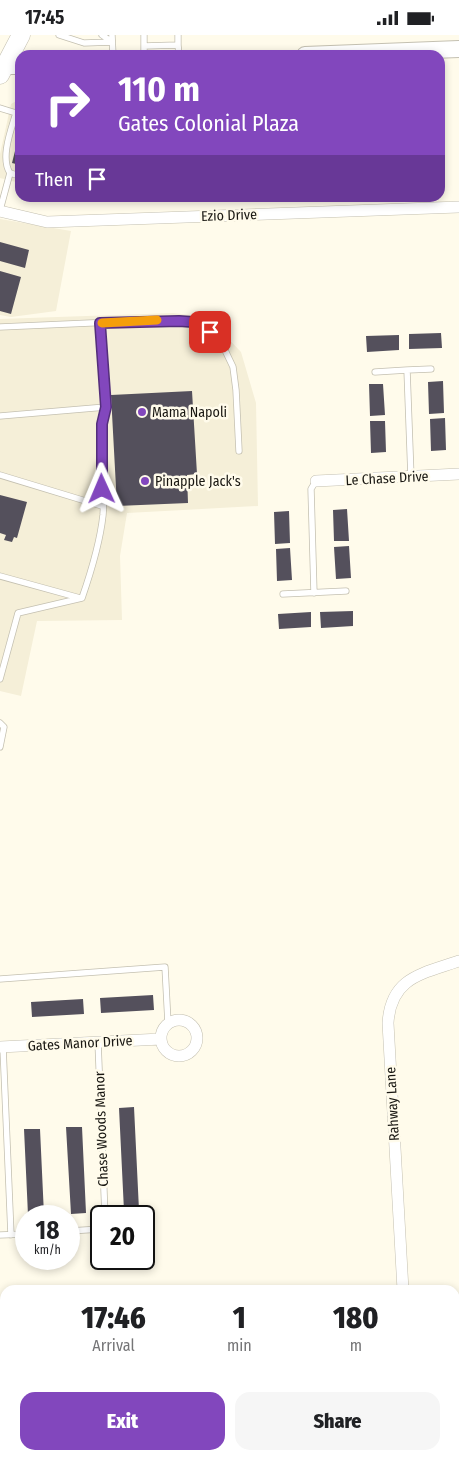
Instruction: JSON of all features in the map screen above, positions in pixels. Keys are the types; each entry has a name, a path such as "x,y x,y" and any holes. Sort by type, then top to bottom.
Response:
{"main road":[{"path":"6,68 21,35"}],"street":[{"path":"433,50 459,49"},
{"name":"Ezio Drive","path":"0,211 47,222 459,207"},
{"name":"Le Chase Drive","path":"316,481 459,475"},
{"name":"Rahway Lane","path":"403,1285 388,1023 389,1007 393,996 408,980 459,961"},
{"path":"180,1020 191,1025 197,1035 195,1047 186,1054 175,1056 165,1050 161,1039 168,1023 180,1020"},
{"name":"Gates Manor Drive","path":"2,1047 161,1039"}],"lane":[{"path":"59,35 84,43 112,42"},
{"path":"102,35 112,42"},
{"path":"112,35 113,50"},
{"path":"144,35 144,50"},
{"path":"178,35 178,50"},
{"path":"144,46 178,45"},
{"path":"0,108 15,110"},
{"path":"15,119 2,156 5,167 10,173 15,174"},
{"path":"0,211 10,173"},
{"path":"0,327 193,322 210,332 223,347 233,367 239,451"},
{"path":"82,598 92,568 102,506 102,424 106,407 100,323"},
{"path":"375,372 431,369"},
{"path":"407,370 411,477"},
{"path":"0,416 106,407"},
{"path":"0,475 102,506"},
{"path":"314,593 311,489 316,481"},
{"path":"0,576 82,598"},
{"path":"283,594 346,591"},
{"path":"0,679 18,613 82,598"},
{"path":"0,723 4,727 0,747"},
{"path":"0,979 165,967 168,1023"},
{"name":"Chase Woods Manor","path":"98,1042 105,1205"},
{"path":"2,1047 11,1235"},
{"path":"0,1235 15,1235"}],"shaded area":[{"path":"15,102 15,182 0,178 0,154 11,104"},
{"path":"0,219 71,231 56,311 11,317 0,315"},
{"path":"173,313 199,316 220,330 241,352 256,403 258,506 127,513 120,556 122,620 37,621 21,696 0,691 0,319"}],"building":[{"path":"15,151 15,164 12,163"},
{"path":"0,242 29,250 25,268 0,261"},
{"path":"0,271 21,277 11,314 0,311"},
{"path":"441,333 442,348 409,349 409,334"},
{"path":"399,335 399,350 367,352 366,336"},
{"path":"443,381 444,413 429,414 428,382"},
{"path":"369,384 383,384 385,415 370,416"},
{"path":"192,391 197,474 187,475 188,503 117,506 111,395"},
{"path":"445,418 446,450 431,451 430,419"},
{"path":"370,421 385,421 386,452 371,453"},
{"path":"0,495 27,502 17,538 14,537 12,542 4,540 6,535 0,533"},
{"path":"347,509 349,541 334,541 333,510"},
{"path":"289,511 290,543 275,544 274,512"},
{"path":"349,546 351,578 336,579 334,547"},
{"path":"290,548 292,580 277,581 276,549"},
{"path":"353,611 353,626 321,628 320,612"},
{"path":"311,612 311,627 279,629 278,614"},
{"path":"153,995 154,1010 101,1013 100,998"},
{"path":"83,999 84,1014 32,1017 31,1002"},
{"path":"134,1107 139,1205 124,1205 119,1108"},
{"path":"66,1127 82,1127 86,1213 80,1213 80,1205 70,1205"},
{"path":"24,1129 40,1129 44,1205 28,1205"}],"slow traffic":[{"path":"102,323 157,320"}],"place":[{"name":"Mama Napoli","path":"142,412"},
{"name":"Pinapple Jack's","path":"145,481"}],"route":[{"path":"102,489 102,424 106,407 100,323 158,320 193,322 210,332"}]}
